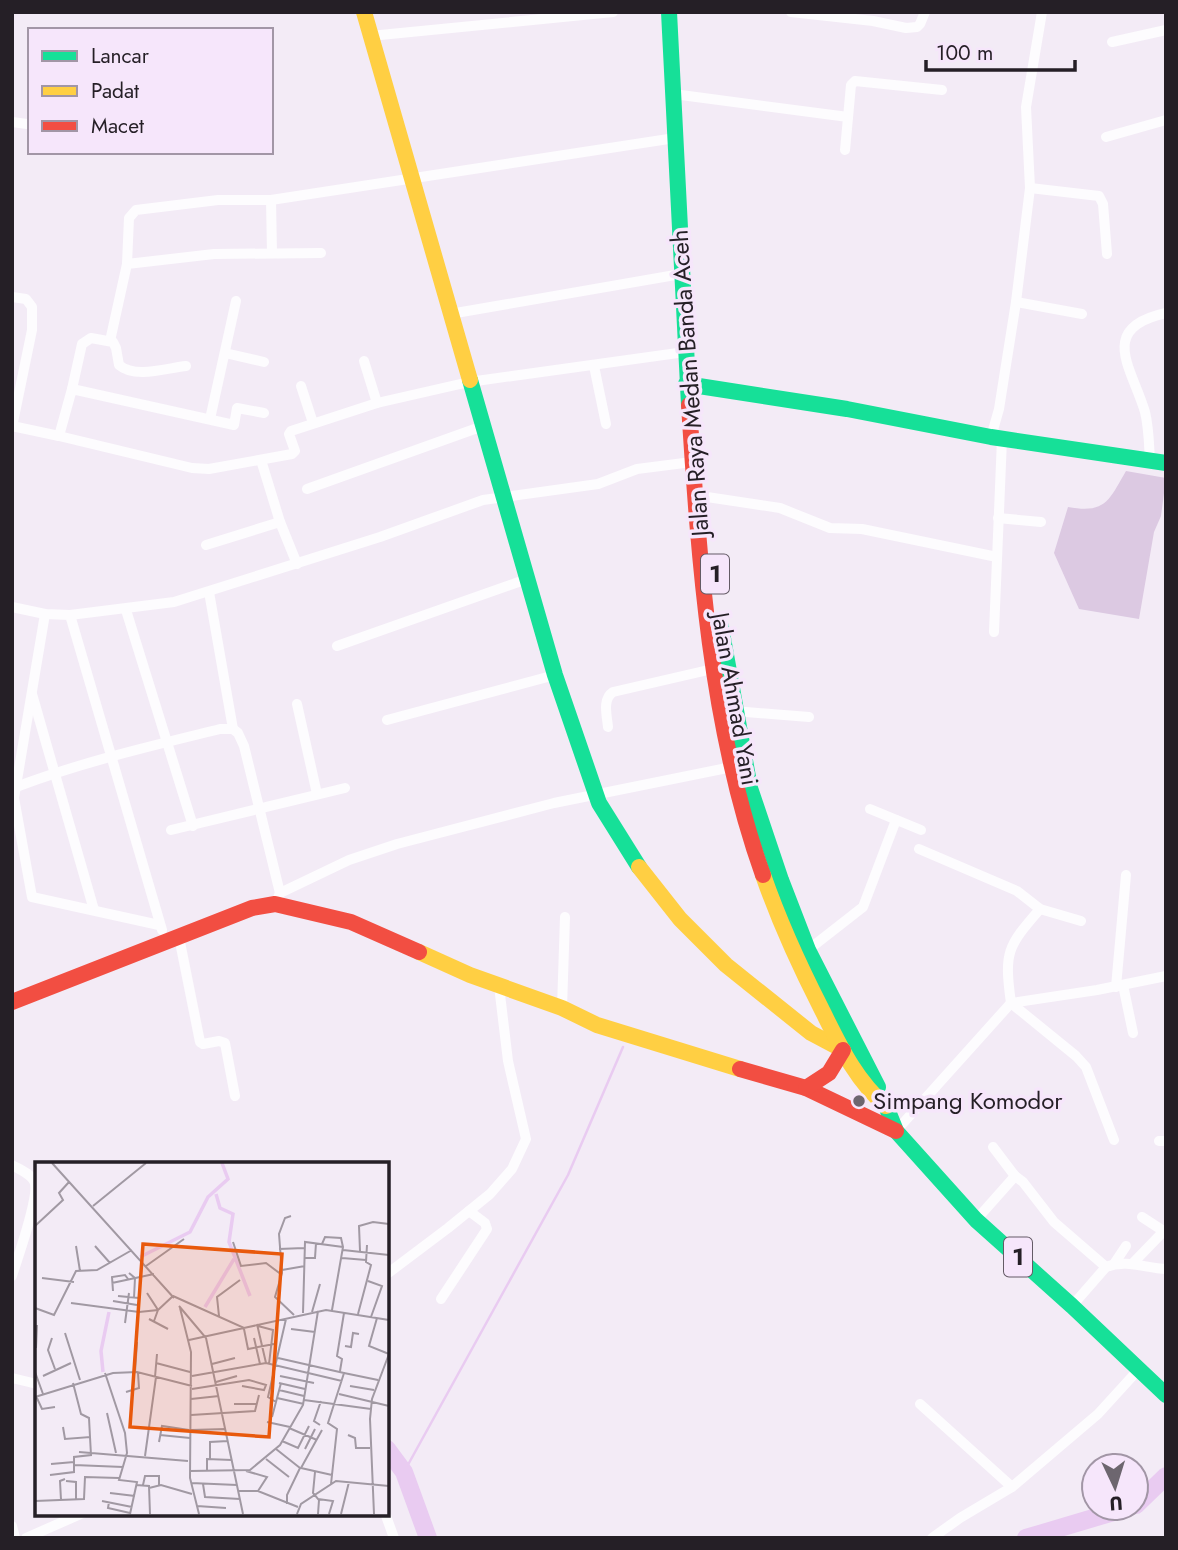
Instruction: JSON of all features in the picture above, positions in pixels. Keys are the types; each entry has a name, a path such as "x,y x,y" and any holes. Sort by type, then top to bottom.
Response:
{"main road":[{"path":"364,12 555,675 597,796 639,867 680,919 747,982 811,1033 843,1050 840,1059 826,1076 806,1088"},
{"name":"Jalan Raya Medan Banda Aceh","path":"669,12 685,352 692,385 692,461 732,768 766,884 803,972 843,1050 873,1097 886,1106 896,1131 976,1220 1166,1395"},
{"name":"Jalan Ahmad Yani","path":"679,12 692,385 707,498 720,667 734,711 750,788 781,880 808,950 882,1093 886,1106"},
{"path":"692,385 1158,463"},
{"path":"12,1002 278,898 351,922 499,986 562,1008 597,1025 806,1088 896,1131"}],"street":[{"path":"370,36 613,12"},
{"path":"791,12 873,21 911,29 920,24 925,12"},
{"path":"994,632 999,518 996,438 1030,187 1026,107 1042,12"},
{"path":"1112,43 1166,30"},
{"path":"845,150 852,85 855,81 942,90"},
{"path":"681,95 848,117"},
{"path":"1107,137 1166,120"},
{"path":"12,122 27,124"},
{"path":"110,341 127,264 130,218 136,210 218,200 271,200 675,138"},
{"path":"1030,187 1099,196 1103,204 1107,254"},
{"path":"271,200 272,253"},
{"path":"127,264 214,254 321,253"},
{"path":"450,314 681,274"},
{"path":"12,297 26,299 32,307 32,330 12,427 192,468 209,469 294,453 289,432 377,403 469,382 685,352"},
{"path":"210,419 236,301"},
{"path":"1016,302 1082,314"},
{"path":"1158,463 1145,413 1124,353 1130,329 1135,323 1166,313"},
{"path":"60,436 83,342 91,338 110,341 115,345 119,366 123,369 142,372 186,366"},
{"path":"225,353 264,362"},
{"path":"364,361 377,403"},
{"path":"594,366 606,424"},
{"path":"301,386 313,423"},
{"path":"72,389 234,425 237,408 264,413"},
{"path":"307,489 483,426"},
{"path":"261,460 280,522 297,564"},
{"path":"12,607 46,614 70,615 174,602 297,564 470,504 504,496 598,484 637,469 692,461"},
{"path":"707,498 780,508 830,528 862,528 997,557"},
{"path":"999,518 1041,522"},
{"path":"206,545 280,522"},
{"path":"337,646 527,579"},
{"path":"209,592 233,729"},
{"path":"126,610 193,826"},
{"path":"46,614 14,794 33,897 159,925 174,939 200,1042 225,1043 235,1096"},
{"path":"70,615 159,925"},
{"path":"608,727 606,700 613,692 720,667"},
{"path":"387,720 555,675"},
{"path":"31,691 94,910"},
{"path":"297,705 317,794"},
{"path":"734,711 808,717"},
{"path":"14,794 55,772 220,729 233,729 244,746 278,898 349,860 397,844 554,803 732,768"},
{"path":"171,830 345,788"},
{"path":"870,809 921,830"},
{"path":"808,950 863,907 896,820"},
{"path":"919,849 1017,891 1040,909 1082,920"},
{"path":"1126,874 1119,986 1132,1033"},
{"path":"1040,909 1011,947 1007,971 1011,1003 1086,1067 1114,1140"},
{"path":"562,1008 565,917"},
{"path":"896,1131 1011,1003 1166,976"},
{"path":"388,1273 490,1194 512,1169 526,1139 508,1061 499,986"},
{"path":"993,1147 1054,1222 1110,1265 1133,1264 1164,1271"},
{"path":"12,1164 35,1181"},
{"path":"976,1220 1015,1177"},
{"path":"12,1275 32,1211 35,1190"},
{"path":"441,1299 486,1229 485,1223 469,1211"},
{"path":"1133,1264 1162,1233 1162,1230 1142,1217"},
{"path":"1072,1306 1126,1246"},
{"path":"932,1538 1012,1487 1098,1414 1139,1369"},
{"path":"12,1378 35,1384"},
{"path":"920,1404 1012,1487"},
{"path":"26,1538 78,1515"},
{"path":"386,1515 394,1538"},
{"path":"12,1526 15,1538"}],"shaded area":[{"path":"1126,471 1166,478 1161,516 1154,532 1139,619 1079,609 1054,553 1068,507 1091,508 1105,503"}],"waterway":[{"path":"404,1472 568,1175 623,1047"},
{"path":"388,1450 404,1472 428,1538"},
{"path":"1150,1491 1166,1476"},
{"path":"1026,1538 1080,1522"}],"traffic: fast":[{"path":"669,12 689,405"},
{"path":"470,380 555,675 599,803 639,867"},
{"path":"686,384 847,409 991,437 1166,463"},
{"path":"721,627 750,788 781,880 808,950 878,1087"},
{"path":"886,1106 896,1131 976,1220 1166,1395"}],"traffic: slow":[{"path":"364,12 470,380"},
{"path":"639,867 680,919 726,965 811,1033 843,1050"},
{"path":"763,875 797,959 841,1048 865,1085 886,1106"},
{"path":"419,952 470,975 562,1008 597,1025 740,1069"}],"traffic: jam":[{"path":"689,405 703,583 719,702 730,761 763,875"},
{"path":"12,1002 252,908 275,904 351,922 419,952"},
{"path":"806,1088 829,1073 843,1050"},
{"path":"740,1069 806,1088 896,1131"}],"place":[{"name":"Simpang Komodor","path":"859,1101"}]}
